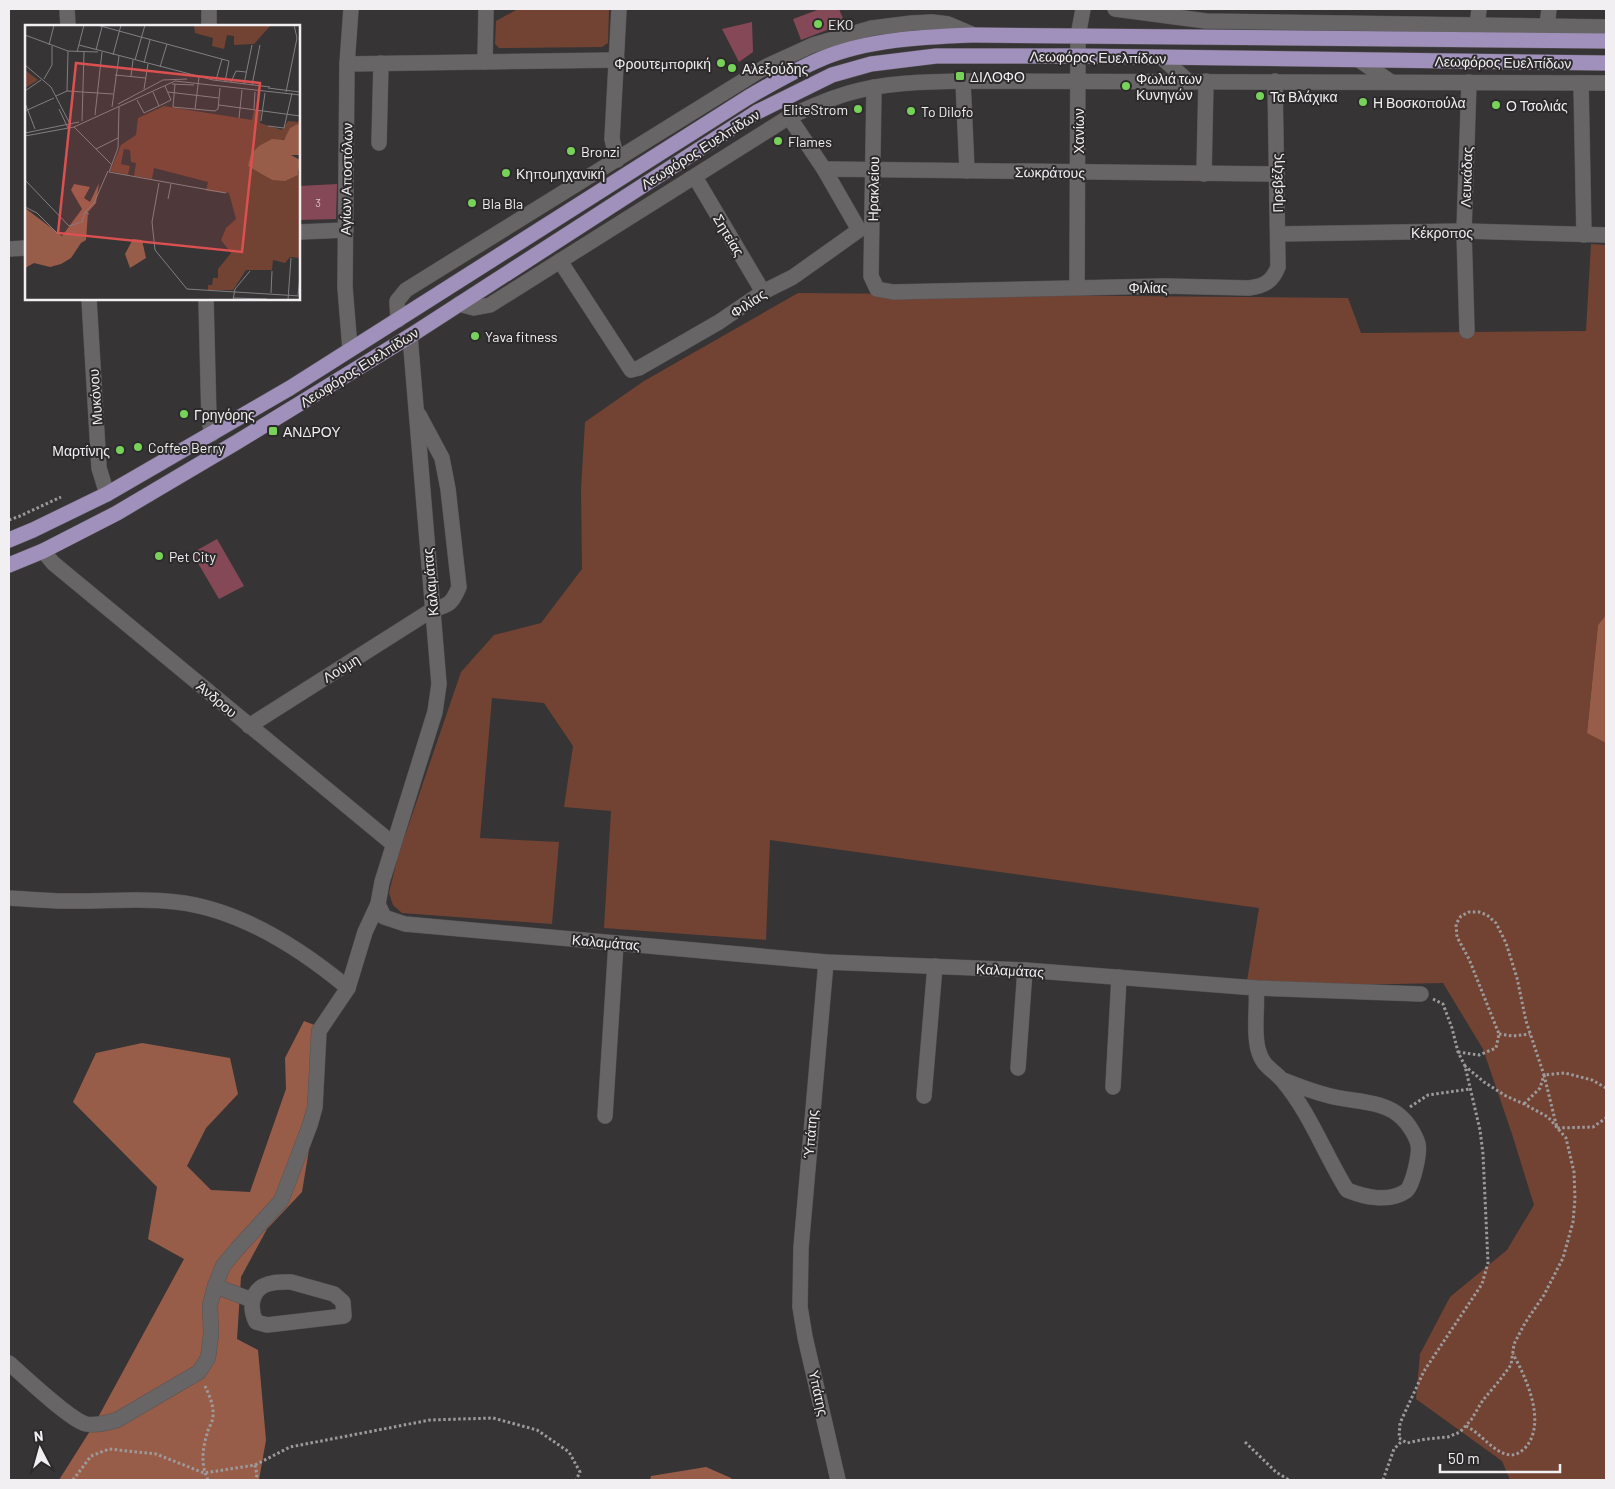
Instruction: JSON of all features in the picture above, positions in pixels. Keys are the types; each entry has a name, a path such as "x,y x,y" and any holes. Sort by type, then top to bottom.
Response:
{"main road":[{"name":"Λεωφόρος Ευελπίδων","path":"9,540 107,494 290,388 747,98 822,58 867,45 910,37 974,35 1201,37 1315,23 1477,32 1606,30"},
{"name":"Λεωφόρος Ευελπίδων","path":"13,564 43,552 117,513 220,452 410,336 757,112 832,75 871,64 913,58 959,55 1606,64"},
{"path":"9,548 13,564"}],"street":[{"path":"67,9 68,25"},
{"path":"209,25 210,9"},
{"name":"Αγίων Αποστόλων","path":"350,349 345,287 348,64 351,9"},
{"path":"485,62 486,9"},
{"path":"616,160 612,139 619,9"},
{"name":"Χανίων","path":"1075,9 1074,18 1078,36"},
{"name":"Χανίων","path":"1077,287 1078,36 1083,9"},
{"path":"1115,9 1166,12 1206,21 1236,15 1315,23 1368,16 1477,32 1547,26 1606,30"},
{"path":"1477,32 1479,9"},
{"path":"1547,26 1549,9"},
{"path":"398,320 397,301 406,290 767,66 813,45 913,16 932,22 948,24 974,35"},
{"path":"1201,37 1206,21"},
{"path":"1161,57 1188,81"},
{"path":"913,58 915,82"},
{"path":"348,64 617,60"},
{"path":"1359,60 1391,82"},
{"path":"379,143 381,63"},
{"path":"963,81 967,171"},
{"path":"459,304 474,308 490,305 789,117 850,92 874,87 915,82 963,81 1606,83"},
{"path":"1204,174 1206,81"},
{"name":"Πρεβέζης","path":"1268,282 1274,277 1278,267 1275,81"},
{"name":"Λευκάδας","path":"1467,331 1464,231 1469,82"},
{"path":"739,83 747,98"},
{"path":"1581,83 1584,235"},
{"name":"Ηρακλείου","path":"874,87 873,169 866,228 871,276 877,288"},
{"path":"789,117 866,228"},
{"name":"Σωκράτους","path":"824,169 1277,174"},
{"name":"Σητείας","path":"695,177 763,292"},
{"name":"Φιλίας","path":"560,261 631,370 639,368 719,322 763,292 794,277 866,228"},
{"path":"300,232 346,230"},
{"name":"Κέκροπος","path":"1278,234 1464,231 1606,235"},
{"path":"9,249 25,248"},
{"name":"Φιλίας","path":"877,288 893,292 1165,286 1249,288 1259,287 1268,282"},
{"name":"Μυκόνου","path":"89,300 99,468 107,494"},
{"path":"206,300 209,420 212,434"},
{"name":"Καλαμάτας","path":"410,336 438,668 438,698 393,844 378,904 384,917 404,924 826,962 1025,970 1256,988 1421,994"},
{"name":"Λούμη","path":"249,726 432,610 448,605 454,599 459,587 448,489 442,458 416,409"},
{"name":"Άνδρου","path":"43,552 53,563 393,844"},
{"path":"9,898 66,901 144,900 178,902 218,911 251,924 296,950 348,988"},
{"path":"9,1363 73,1418 89,1425 104,1424 117,1420 199,1372 208,1358 211,1335 210,1305 215,1286 223,1266 281,1201 315,1107 320,1031 348,988 366,932 378,904"},
{"path":"605,1116 616,943"},
{"name":"Ύπάτης","path":"800,1306 800,1248 826,962"},
{"path":"924,1096 935,966"},
{"path":"1018,1068 1025,970"},
{"path":"1113,1087 1119,977"},
{"path":"1256,988 1256,1033 1263,1063 1283,1080 1309,1121 1346,1190 1361,1196 1380,1198 1396,1196 1407,1190 1415,1167 1418,1145 1403,1118 1390,1109 1330,1096 1283,1080"},
{"path":"273,1282 291,1282 334,1294 343,1302 344,1316 267,1325 256,1322 252,1314 252,1300 262,1287 273,1282"},
{"path":"215,1286 252,1300"},
{"name":"Υπάτης","path":"800,1306 805,1337 838,1480"}],"path":[{"path":"9,520 63,496"},
{"path":"1458,1052 1479,1054 1496,1048 1499,1034 1469,959 1457,937 1456,924 1461,916 1469,912 1479,912 1487,915 1496,923 1506,943 1530,1034 1544,1075 1557,1128"},
{"path":"1421,994 1443,1004 1458,1052 1465,1066 1480,1130 1483,1154 1488,1263 1482,1284 1420,1379 1400,1423 1399,1438 1407,1443 1426,1438 1448,1437 1460,1432 1471,1420 1483,1400 1500,1382 1510,1365 1514,1344 1525,1323 1544,1295 1563,1258 1573,1222 1575,1199 1574,1172 1566,1138 1548,1117 1506,1096 1484,1082 1465,1066"},
{"path":"1499,1034 1513,1036 1530,1034"},
{"path":"1544,1075 1565,1073 1592,1080 1606,1088"},
{"path":"1524,1104 1540,1088 1544,1075"},
{"path":"1397,1114 1428,1095 1470,1089"},
{"path":"1557,1128 1593,1127 1606,1118"},
{"path":"1466,1426 1475,1430 1499,1451 1511,1455 1521,1452 1531,1441 1534,1428 1534,1410 1521,1368 1513,1354"},
{"path":"199,1372 212,1404 214,1418 207,1434 202,1456 204,1473 208,1480"},
{"path":"72,1480 91,1456 109,1449 156,1454 204,1473 255,1465 290,1447 430,1420 493,1418 537,1430 569,1452 580,1472 576,1480"},
{"path":"1383,1480 1394,1449 1402,1441"},
{"path":"1245,1442 1276,1472 1289,1480"},
{"path":"255,1465 257,1475 255,1480"}],"shaded area":[{"path":"518,9 609,9 608,43 602,47 499,48 495,44 496,21"},
{"path":"1591,244 1606,245 1606,615 1598,625 1587,732 1606,743 1606,1480 1510,1480 1502,1461 1416,1399 1420,1354 1450,1297 1507,1250 1534,1205 1483,1049 1443,983 1246,987 1259,908 770,840 766,940 604,928 611,811 564,807 573,746 544,703 492,698 480,838 559,842 552,924 402,913 393,905 389,893 398,856 461,672 494,635 541,623 582,569 581,489 585,422 644,381 798,293 1348,298 1361,333 1586,331"},
{"path":"1606,615 1606,743 1587,733 1598,625"},
{"path":"304,1021 317,1026 325,1052 302,1192 267,1229 241,1277 237,1339 258,1350 266,1440 259,1480 59,1480 95,1423 184,1259 148,1239 157,1187 73,1102 96,1053 142,1043 230,1058 238,1094 206,1128 187,1166 211,1190 250,1192 286,1089 285,1058"},
{"path":"706,1467 732,1480 650,1480 651,1476"}],"building":[{"path":"820,9 839,9 845,23 801,40 793,19"},
{"path":"752,22 753,52 739,62 722,29"},
{"path":"337,184 336,219 300,220 300,186"},
{"path":"217,539 244,586 219,599 192,553"}],"place":[{"name":"EKO","path":"818,24"},
{"name":"Φρουτεμπορική","path":"721,63"},
{"name":"Αλεξούδης","path":"732,68"},
{"name":"ΔΙΛΟΦΟ","path":"960,76"},
{"name":"Φωλιά των Κυνηγών","path":"1126,86"},
{"name":"Τα Βλάχικα","path":"1260,96"},
{"name":"Η Βοσκοπούλα","path":"1363,102"},
{"name":"Ο Τσολιάς","path":"1496,105"},
{"name":"EliteStrom","path":"858,109"},
{"name":"To Dilofo","path":"911,111"},
{"name":"Flames","path":"778,141"},
{"name":"Bronzi","path":"571,151"},
{"name":"Κηπομηχανική","path":"506,173"},
{"name":"Bla Bla","path":"472,203"},
{"name":"Yava fitness","path":"475,336"},
{"name":"Γρηγόρης","path":"184,414"},
{"name":"ΑΝΔΡΟΥ","path":"273,431"},
{"name":"Coffee Berry","path":"138,447"},
{"name":"Μαρτίνης","path":"120,450"},
{"name":"Pet City","path":"159,556"}]}
